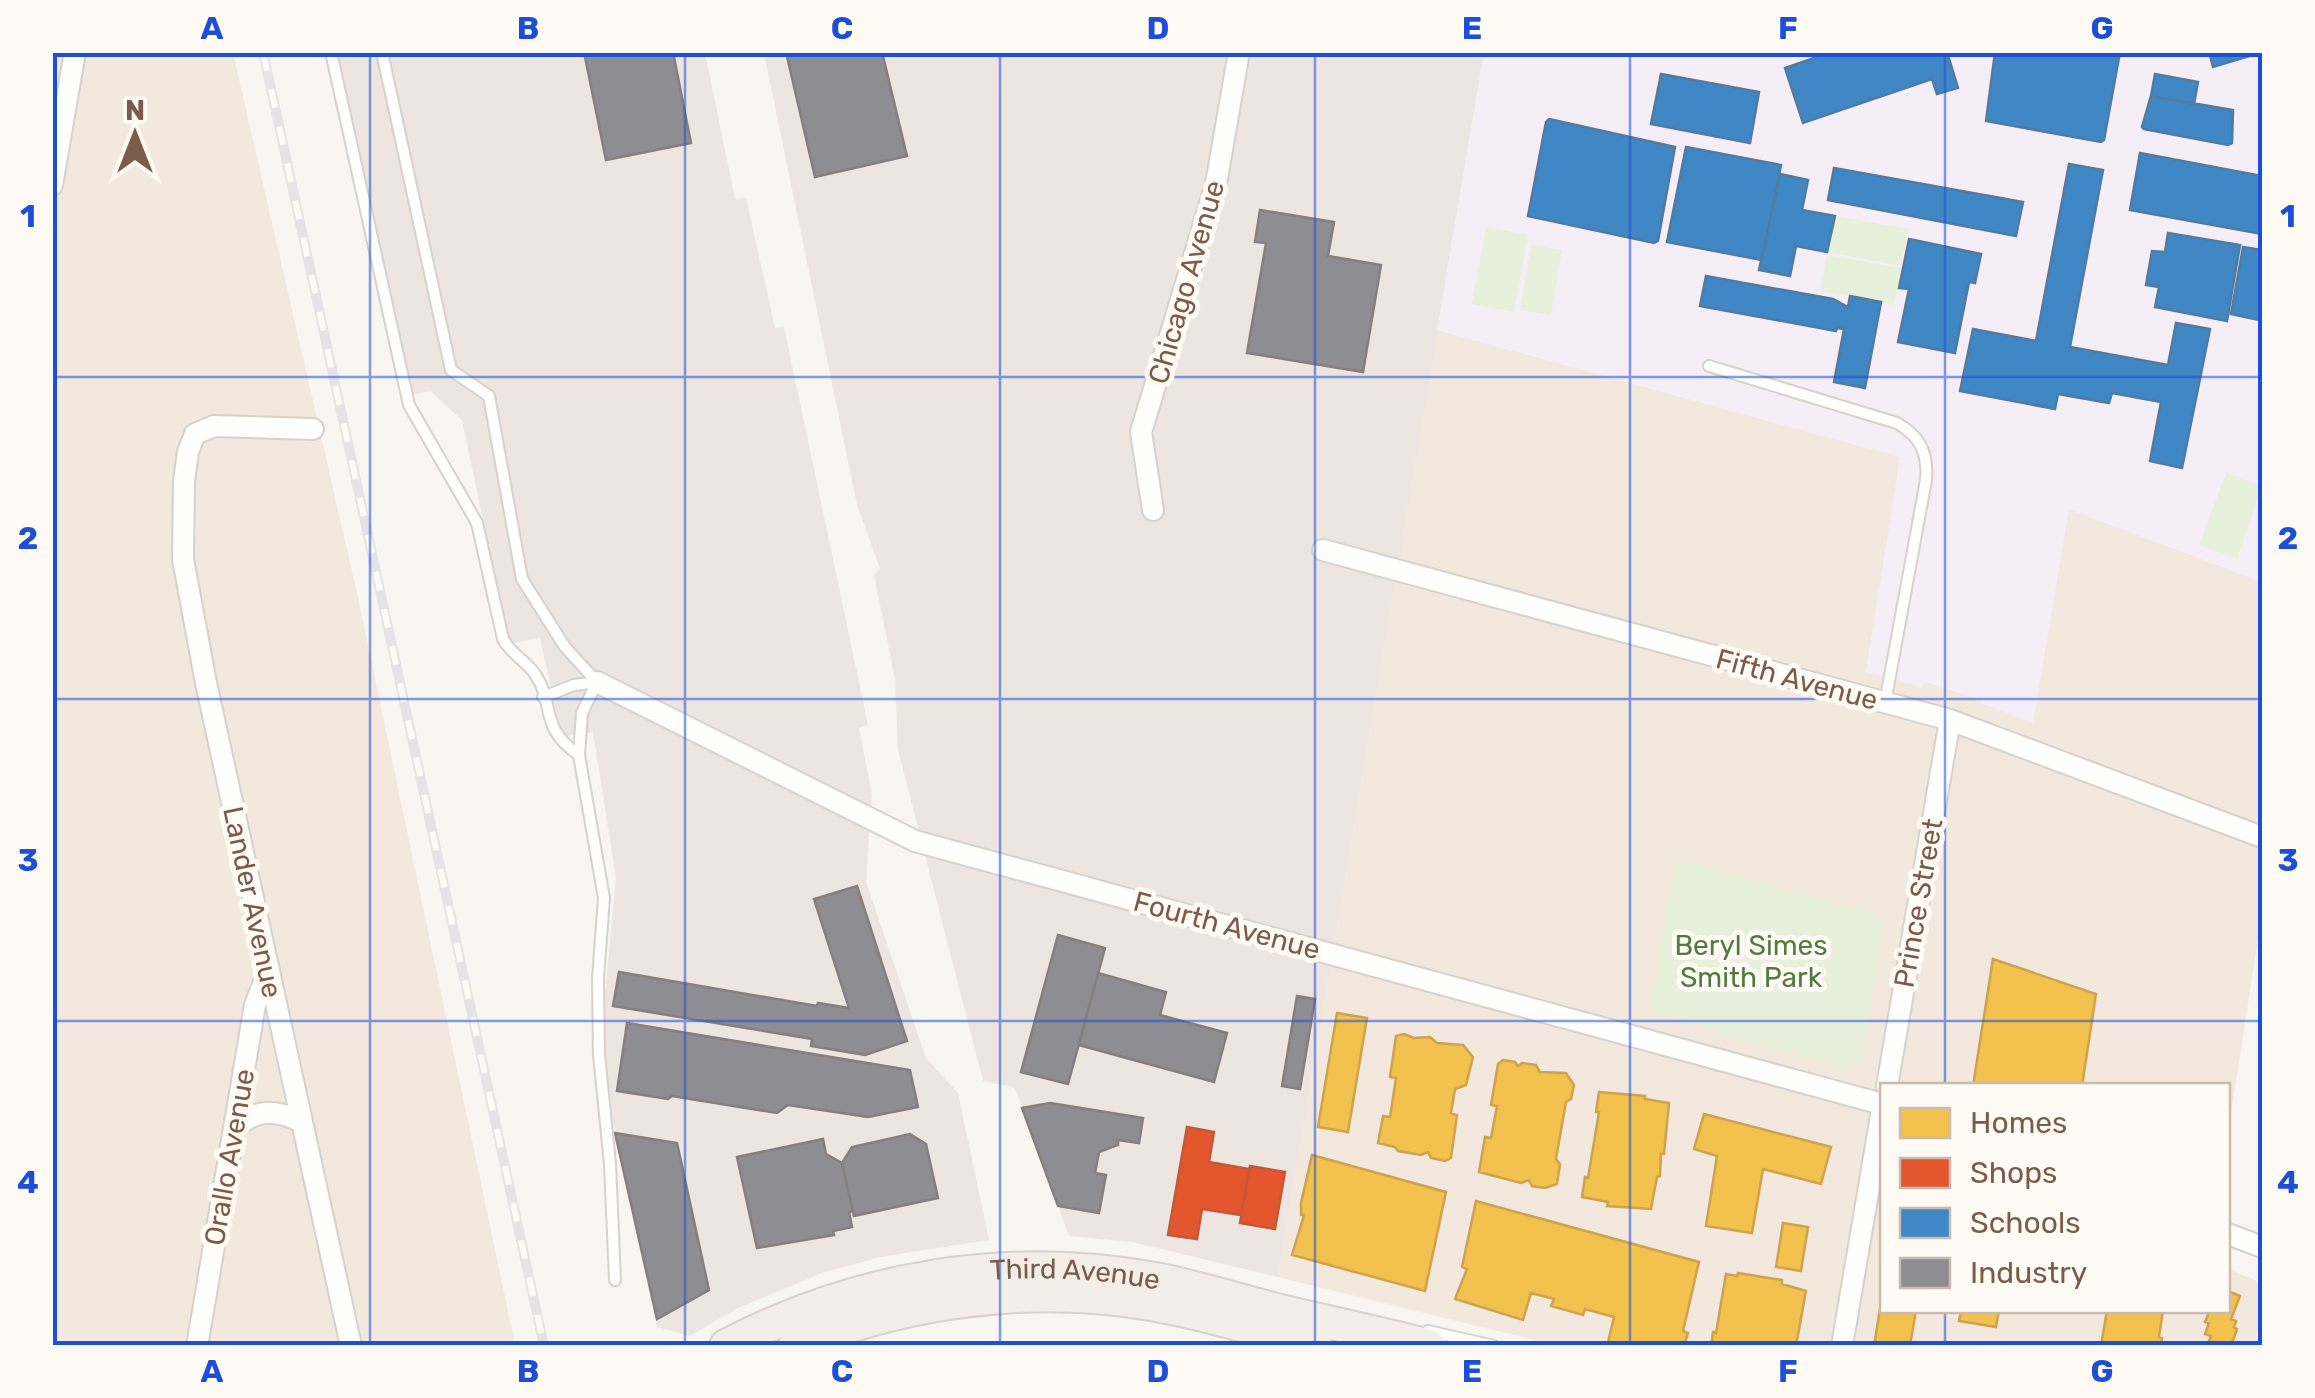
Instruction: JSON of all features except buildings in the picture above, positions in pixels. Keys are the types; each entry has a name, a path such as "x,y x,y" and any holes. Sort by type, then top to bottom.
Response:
{"main road":[{"name":"Third Avenue","path":"726,1346 802,1310 862,1290 998,1268 1067,1268 1137,1276 1192,1286 1279,1310 1419,1336"},
{"name":"Third Avenue","path":"796,1346 894,1312 1035,1295 1110,1298 1165,1307 1316,1346"}],"street":[{"path":"52,185 74,52"},
{"name":"Chicago Avenue","path":"1153,510 1141,432 1216,184 1239,52"},
{"name":"Lander Avenue","path":"313,429 214,426 200,430 192,439 186,466 182,544 206,683 351,1346"},
{"name":"Fifth Avenue","path":"1323,550 1950,720 2262,837"},
{"name":"Fourth Avenue","path":"597,682 916,840 1880,1106"},
{"name":"Prince Street","path":"1887,1083 1950,720"},
{"name":"Orallo Avenue","path":"197,1346 256,1004 269,970"},
{"path":"234,1130 246,1118 263,1112 300,1122"},
{"path":"1842,1346 1880,1119"},
{"path":"2230,1235 2262,1247"}],"lane":[{"path":"332,52 410,405 476,524 503,639 510,652 538,678 554,734 579,755"},
{"path":"382,52 451,370 489,396 522,578 566,647 597,682"},
{"path":"1709,366 1897,423 1920,442 1927,462 1926,480 1885,703"},
{"path":"543,697 574,685 597,682"},
{"path":"597,682 582,712 579,755 604,898 598,1055 610,1164 615,1280"},
{"path":"1279,1310 1375,1319"},
{"path":"1419,1336 1494,1346"}],"shaded area":[{"path":"52,53 233,53 357,593 515,1345 53,1345"},
{"path":"337,53 705,53 735,199 746,198 775,328 784,327 868,725 859,728 872,795 866,882 926,1058 958,1093 989,1240 880,1257 822,1273 738,1308 690,1336 657,1327 604,1080 605,995 616,878 593,732 562,737 540,638 509,644 462,420 430,391 412,395"},
{"path":"764,53 1484,53 1278,1277 1132,1242 1069,1236 1015,1088 983,1081 898,750 895,679 874,575 880,568 857,505"},
{"path":"1484,53 2262,53 2262,582 2069,509 2033,723 1926,682 1921,687 1866,672 1900,457 1437,330"},
{"path":"1437,330 1901,457 1866,672 1926,682 1981,700 1983,704 2069,509 2262,582 2262,913 2230,1120 2230,1083 1880,1083 1880,1313 2230,1313 2230,1270 2255,1280 2262,1292 2256,1345 1554,1345 1278,1277"}],"green space":[{"path":"1835,216 1908,229 1901,266 1827,252"},
{"path":"1486,227 1528,235 1514,312 1472,304"},
{"path":"1531,244 1562,250 1551,315 1520,310"},
{"path":"1827,255 1901,268 1894,305 1820,291"},
{"path":"2226,473 2262,486 2237,559 2199,545"},
{"name":"Beryl Simes Smith Park","path":"1676,859 1885,917 1863,1050 1856,1060 1838,1066 1650,1013"}],"railway":[{"path":"263,52 544,1346"}]}
